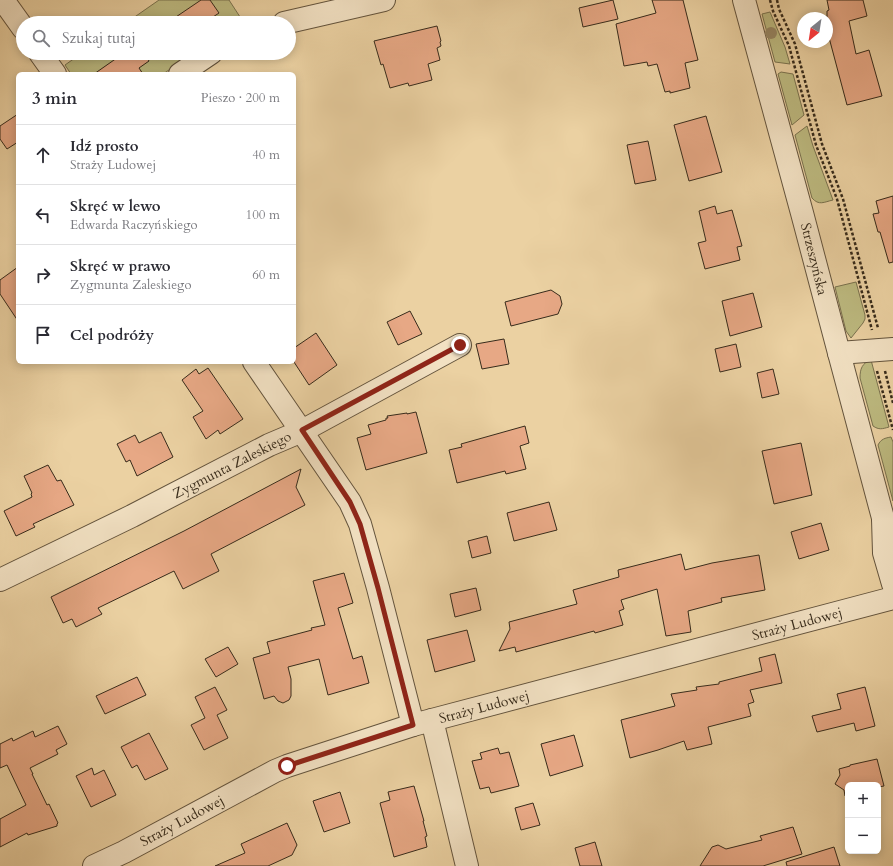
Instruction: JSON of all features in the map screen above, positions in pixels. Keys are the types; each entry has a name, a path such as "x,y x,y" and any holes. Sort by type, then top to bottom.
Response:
{"street":[{"path":"3,0 16,18"},
{"path":"296,20 384,0"},
{"name":"Strzeszyńska","path":"744,0 883,518 893,537"},
{"path":"45,60 54,72"},
{"path":"183,72 201,60"},
{"name":"Zygmunta Zaleskiego","path":"0,580 132,516 302,430 460,345"},
{"path":"839,354 882,350"},
{"path":"255,364 350,502 360,524 378,588 423,723 467,866"},
{"name":"Strzeszyńska","path":"883,518 884,553 893,584"},
{"name":"Straży Ludowej","path":"94,866 124,852 275,771 423,723 893,598"}],"path":[{"path":"770,0 773,11 789,46 816,145 837,199 871,326 871,344 882,350"},
{"path":"777,0 779,9 795,44 822,144 843,199 878,325 885,371 893,403"},
{"path":"882,350 893,430"}],"shaded area":[{"path":"159,0 229,0 239,16 136,16"},
{"path":"770,12 785,47 790,64 775,62 762,14"},
{"path":"72,60 184,60 166,72 70,72 65,65"},
{"path":"781,72 793,74 804,115 792,125 778,74"},
{"path":"807,126 833,200 819,203 812,198 795,135"},
{"path":"856,282 865,319 851,338 846,331 835,287"},
{"path":"871,360 889,427 882,429 873,426 860,378 862,367 865,363"},
{"path":"891,437 893,442 893,501 878,445 883,439"}],"building":[{"path":"201,0 210,0 219,13 214,16 177,16"},
{"path":"613,0 618,19 583,27 579,8"},
{"path":"652,0 683,0 698,60 685,63 690,88 670,93 670,91 665,92 657,64 648,66 647,62 624,66 616,24 656,13"},
{"path":"827,0 863,0 867,16 849,21 856,54 869,50 882,96 847,105 832,48 833,12 827,12 829,10"},
{"path":"437,26 441,41 441,46 437,48 440,60 428,64 432,80 409,86 408,83 390,88 374,41"},
{"path":"114,60 149,61 139,68 142,72 97,72"},
{"path":"16,115 16,143 7,149 0,139 0,126"},
{"path":"706,116 722,172 689,181 674,125"},
{"path":"648,141 656,180 635,184 627,145"},
{"path":"893,196 893,262 889,263 873,214 879,213 876,201"},
{"path":"715,206 717,214 732,210 742,246 737,247 740,260 705,269 698,243 706,241 699,211"},
{"path":"16,268 16,318 0,294 0,280"},
{"path":"551,290 560,296 562,304 558,314 511,326 505,302"},
{"path":"753,293 762,327 730,336 722,301"},
{"path":"410,311 422,334 398,345 387,322"},
{"path":"316,333 337,365 309,385 295,364 296,347"},
{"path":"504,339 509,364 482,369 476,344"},
{"path":"736,344 741,367 720,372 715,349"},
{"path":"208,368 243,419 220,434 218,430 206,439 193,417 203,411 182,380 196,369 199,374"},
{"path":"773,369 779,394 762,398 757,373"},
{"path":"416,412 427,453 366,470 357,438 371,434 368,425 386,420 386,418 388,418 387,416"},
{"path":"525,426 529,443 520,446 526,469 506,474 505,471 457,483 449,450 462,447 461,444"},
{"path":"161,432 173,457 137,476 130,460 126,462 117,444 135,435 139,443"},
{"path":"801,443 812,495 774,504 762,451"},
{"path":"48,465 57,481 61,480 74,505 33,524 35,527 16,536 4,511 32,497 32,493 24,476"},
{"path":"301,469 296,487 305,505 211,554 219,571 183,589 174,571 98,608 102,614 76,627 72,619 63,623 51,597 184,531"},
{"path":"549,502 557,530 514,541 507,513"},
{"path":"821,523 829,550 799,559 791,532"},
{"path":"487,536 491,553 472,558 468,541"},
{"path":"681,554 685,570 712,563 759,555 765,590 721,598 722,602 688,611 691,632 666,636 657,589 621,600 624,609 619,611 623,625 595,633 594,631 516,652 515,647 499,651 510,629 509,622 577,604 573,590 619,577 618,570"},
{"path":"344,573 353,603 338,608 353,659 362,656 369,683 328,695 319,659 288,667 291,679 291,696 289,700 283,703 278,701 274,696 264,699 253,658 270,653 267,642 325,625 313,581"},
{"path":"476,588 481,610 455,617 450,594"},
{"path":"467,630 475,661 435,672 427,640"},
{"path":"228,647 238,664 216,677 205,659"},
{"path":"775,654 782,683 750,690 754,702 748,704 751,716 708,727 712,744 687,750 684,741 630,758 621,720 675,706 671,694 697,690 696,687 719,684 719,682 762,671 759,658"},
{"path":"137,677 146,695 105,714 96,696"},
{"path":"215,687 227,710 217,715 228,738 204,750 191,725 205,718 195,697"},
{"path":"865,687 875,726 856,731 854,723 817,732 812,716 841,709 837,694"},
{"path":"58,726 67,744 56,750 58,754 30,768 47,805 49,804 58,823 57,826 28,835 27,833 0,847 0,819 26,805 7,765 0,768 0,744 12,738 13,741 33,731 35,737"},
{"path":"149,733 168,769 145,780 137,765 132,768 121,747"},
{"path":"574,735 583,766 550,776 541,744"},
{"path":"498,748 500,754 509,752 519,786 491,793 489,787 480,789 472,761 482,759 480,753"},
{"path":"877,759 884,786 881,786 881,782 845,782 845,796 844,790 835,784 840,775 839,769"},
{"path":"92,768 94,775 104,770 116,795 91,807 76,776"},
{"path":"414,786 424,821 427,836 425,837 427,847 394,857 380,803 390,800 388,792"},
{"path":"340,792 350,823 324,832 313,801"},
{"path":"533,803 540,825 521,830 515,808"},
{"path":"287,823 297,845 292,855 268,866 215,866 245,853 241,844"},
{"path":"793,827 802,854 763,866 700,866 712,847 718,845 726,849 762,840 760,836"},
{"path":"595,842 602,866 580,866 575,848"},
{"path":"834,847 840,866 787,866 786,862"}],"route":[{"path":"287,766 413,725 360,524 350,502 302,430 460,345"}]}
